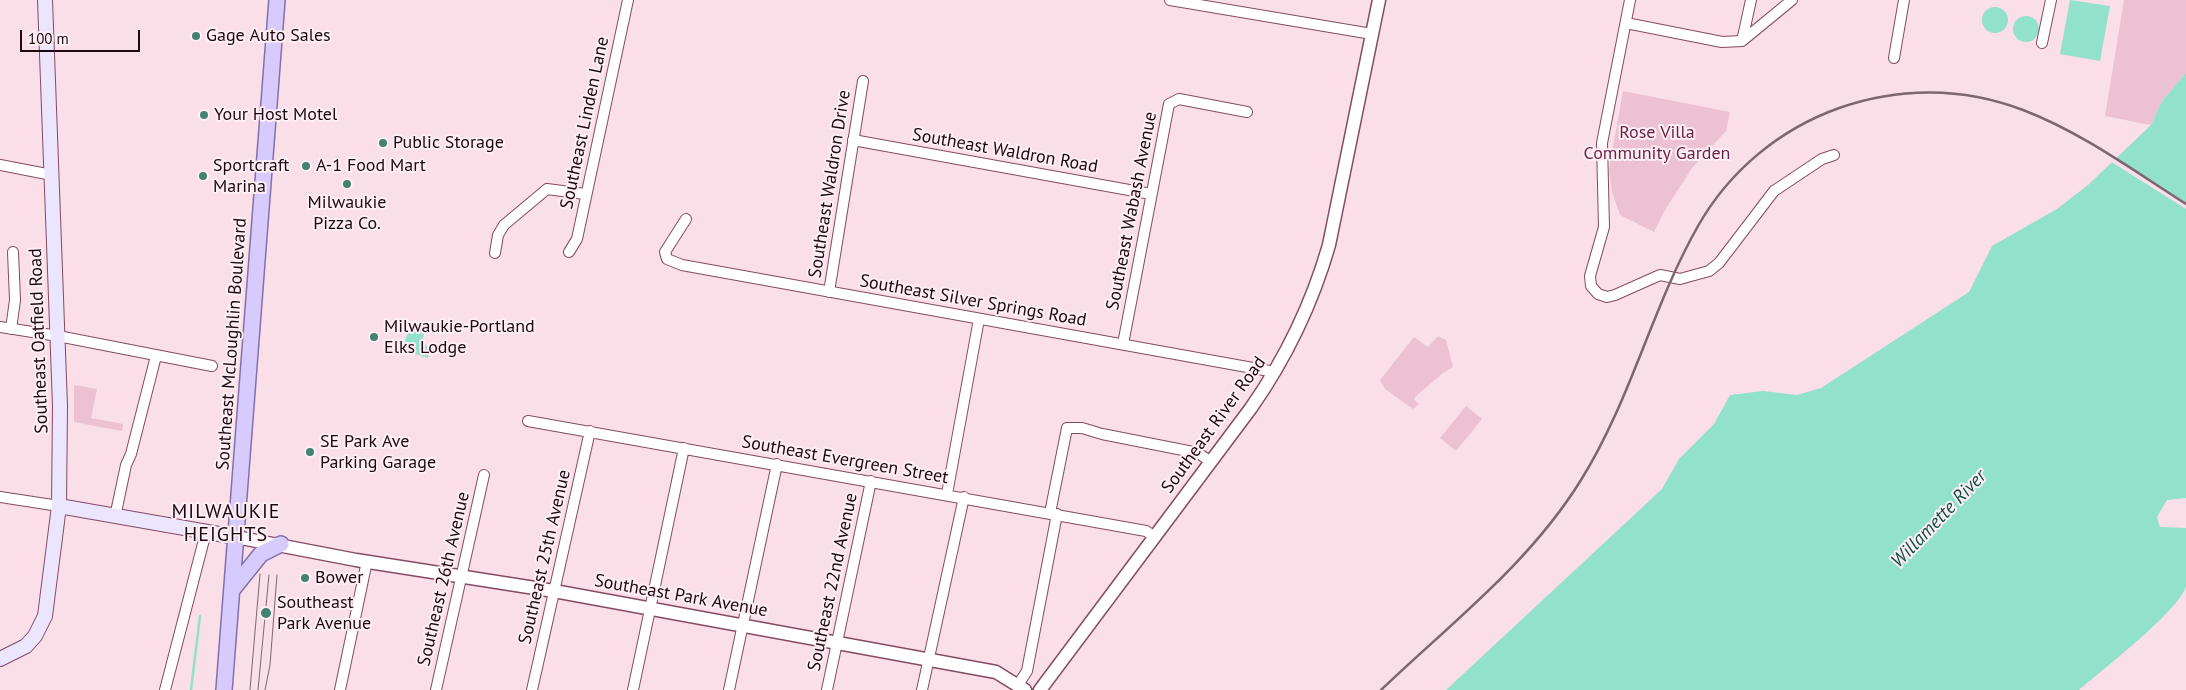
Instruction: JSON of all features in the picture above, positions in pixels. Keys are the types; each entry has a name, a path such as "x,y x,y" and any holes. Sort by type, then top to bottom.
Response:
{"main road":[{"name":"Southeast Oatfield Road","path":"0,659 26,646 35,636 45,616 60,506 58,336 45,0"},
{"name":"Southeast McLoughlin Boulevard","path":"224,690 277,0"},
{"name":"Southeast Park Avenue","path":"60,506 236,537"},
{"path":"232,590 261,554 281,544"}],"street":[{"name":"Southeast Linden Lane","path":"569,252 577,239 628,0"},
{"path":"1170,0 1372,34"},
{"name":"Southeast River Road","path":"1040,690 1251,408 1275,372 1310,303 1329,246 1379,0"},
{"path":"1630,0 1602,143 1604,226 1590,276 1591,286 1598,294 1615,295 1660,276 1680,279 1709,271 1719,263 1774,191 1822,159 1834,155"},
{"path":"1742,41 1751,0"},
{"path":"1626,23 1722,42 1742,41 1792,0"},
{"path":"1894,58 1904,0"},
{"path":"2042,43 2050,0"},
{"name":"Southeast Waldron Drive","path":"829,292 863,82"},
{"name":"Southeast Wabash Avenue","path":"1123,344 1169,104 1179,99 1247,112"},
{"name":"Southeast Waldron Road","path":"853,140 1151,194"},
{"path":"0,166 52,175"},
{"path":"495,253 498,235 504,225 547,189 586,194"},
{"name":"Southeast Silver Springs Road","path":"686,219 666,250 667,259 682,265 1275,372"},
{"path":"13,252 15,300 5,328 58,336 212,366"},
{"path":"947,494 980,319"},
{"path":"115,517 126,465 131,454 156,356"},
{"name":"Southeast Evergreen Street","path":"528,420 1053,513 1146,531 1155,537"},
{"path":"1022,687 1027,670 1067,428 1082,428 1102,434 1198,453 1211,462"},
{"name":"Southeast 25th Avenue","path":"532,690 590,431"},
{"path":"633,690 684,448"},
{"path":"729,690 777,464"},
{"name":"Southeast 26th Avenue","path":"436,690 484,475"},
{"name":"Southeast 22nd Avenue","path":"826,690 872,481"},
{"name":"Southeast Park Avenue","path":"0,496 60,506"},
{"path":"922,690 964,498"},
{"path":"165,690 206,532"},
{"name":"Southeast Park Avenue","path":"236,537 367,561 554,591 996,672 1022,687"},
{"path":"340,690 367,561"}],"green space":[{"path":"2124,0 2186,0 2186,73 2162,101 2151,125 2105,116"},
{"name":"Rose Villa Community Garden","path":"1623,91 1730,112 1726,131 1692,168 1665,210 1654,232 1620,215 1612,192 1609,170"},
{"path":"1438,336 1446,340 1453,367 1416,396 1414,399 1419,404 1413,409 1385,389 1380,380 1414,337 1428,347"},
{"path":"74,385 97,389 91,418 123,424 122,431 74,422"},
{"path":"1466,406 1482,419 1456,451 1440,438"}],"water":[{"path":"2070,0 2110,6 2100,61 2060,54"},
{"path":"1995,7 2004,11 2008,20 2004,29 1995,33 1986,29 1982,20 1986,11"},
{"path":"2026,16 2035,20 2039,29 2035,38 2026,42 2017,38 2013,29 2017,20"},
{"name":"Willamette River","path":"2186,73 2186,498 2167,500 2157,517 2160,527 2186,528 2186,586 2181,597 2170,610 2079,690 1446,690 1662,489 1679,459 1714,424 1730,395 1763,391 1797,395 1821,388 1969,292 1992,246 2057,209 2088,185 2151,125 2162,101"},
{"path":"411,323 426,328 421,344 431,347 428,358 402,350"}],"pier":[{"path":"2113,158 2186,203 2186,209 2110,161"}],"waterway":[{"path":"191,690 200,616"}],"tram line":[{"path":"250,690 260,574"},
{"path":"258,690 269,575"},
{"path":"265,690 270,665 277,575"}],"railway":[{"path":"1381,690 1513,566 1538,539 1560,510 1581,480 1614,418 1667,289 1698,226 1725,187 1759,154 1797,127 1839,108 1884,96 1930,92 1977,97 2023,110 2066,129 2186,204"}],"place":[{"name":"Gage Auto Sales","path":"196,36"},
{"name":"Your Host Motel","path":"204,115"},
{"name":"Public Storage","path":"383,143"},
{"name":"A-1 Food Mart","path":"306,166"},
{"name":"Sportcraft Marina","path":"203,176"},
{"name":"Milwaukie Pizza Co.","path":"347,184"},
{"name":"Milwaukie-Portland Elks Lodge","path":"374,337"},
{"name":"SE Park Ave Parking Garage","path":"310,452"},
{"name":"Bower","path":"305,578"},
{"name":"Southeast Park Avenue","path":"266,613"}],"district":[{"name":"MILWAUKIE HEIGHTS","path":"226,524"}]}
